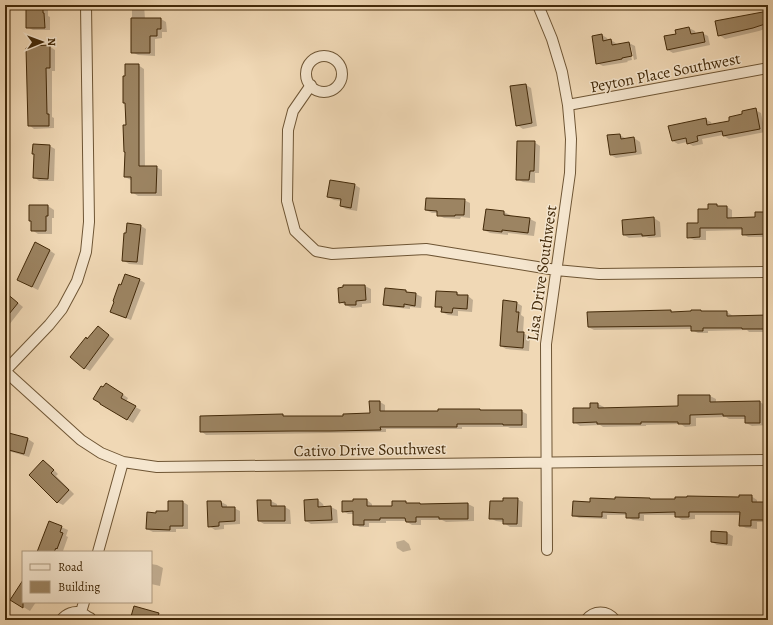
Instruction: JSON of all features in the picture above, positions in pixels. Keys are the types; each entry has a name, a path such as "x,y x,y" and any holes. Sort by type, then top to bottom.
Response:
{"street":[{"path":"5,371 49,325 62,309 77,281 86,252 89,222 86,5"},
{"name":"Lisa Drive Southwest","path":"538,5 552,39 562,72 568,105 571,139 570,173 546,344 548,550"},
{"name":"Peyton Place Southwest","path":"568,105 768,68"},
{"path":"311,85 293,111 288,130 287,201 295,231 316,251 332,254 426,249 556,270 599,274 768,272"},
{"name":"Cativo Drive Southwest","path":"5,371 81,440 101,453 123,462 157,467 768,460"},
{"path":"98,551 123,462"},
{"path":"81,612 84,603"},
{"path":"61,620 66,615 76,612 81,612 90,618 90,620"},
{"path":"586,620 597,612 602,612 607,613 614,618 614,620"}],"building":[{"path":"26,5 43,5 45,28 26,28"},
{"path":"768,11 768,23 718,36 715,21"},
{"path":"131,18 161,18 161,29 157,29 157,36 150,36 150,53 131,53"},
{"path":"689,27 691,34 703,32 705,42 667,50 664,36 676,34 675,30"},
{"path":"602,34 603,41 611,39 612,45 629,42 632,56 596,64 592,36"},
{"path":"50,45 50,68 46,68 47,114 49,114 49,126 28,126 26,48 32,48 32,46"},
{"path":"125,64 139,64 139,166 157,166 156,193 131,193 131,177 124,177 125,152 123,125 126,125 125,103 123,103 123,76 125,76"},
{"path":"526,84 532,123 516,126 510,86"},
{"path":"756,108 760,129 723,136 722,131 697,136 698,141 687,144 686,138 672,141 668,126 706,118 707,125 729,121 729,117 742,114 742,111"},
{"path":"620,134 621,139 634,137 636,152 610,155 607,135"},
{"path":"517,141 535,141 534,171 530,171 529,180 516,180"},
{"path":"33,144 50,145 48,179 33,178"},
{"path":"330,180 355,184 351,208 340,206 341,199 327,197"},
{"path":"426,198 465,199 464,215 437,216 437,211 425,210"},
{"path":"708,204 727,206 727,218 755,217 755,212 766,212 766,218 768,218 768,234 742,235 742,228 700,228 700,237 687,238 687,223 698,223 698,209 708,209"},
{"path":"29,205 48,205 46,231 31,231 31,221 29,221"},
{"path":"486,209 504,211 504,215 530,218 528,233 502,230 502,232 483,230"},
{"path":"654,217 655,235 623,235 622,220"},
{"path":"127,223 141,225 137,262 122,261 124,233 126,233"},
{"path":"35,242 50,250 32,287 17,280"},
{"path":"125,274 140,279 126,318 110,312 119,284 121,285"},
{"path":"343,285 365,285 366,300 356,301 356,305 345,305 345,302 339,303 338,288 343,287"},
{"path":"385,288 406,290 406,292 416,293 415,306 404,304 404,307 383,305"},
{"path":"436,291 457,292 457,295 468,295 467,309 453,308 452,313 441,312 442,307 435,307"},
{"path":"5,292 18,303 5,319"},
{"path":"503,300 517,302 516,312 519,312 517,332 524,332 523,348 500,346"},
{"path":"671,310 671,312 691,310 727,311 727,316 768,315 768,329 703,328 703,331 691,331 691,326 588,327 587,312"},
{"path":"98,326 109,335 84,369 70,357 86,337 87,339"},
{"path":"106,383 123,394 121,398 136,406 127,420 93,399 101,386 103,387"},
{"path":"678,395 710,395 710,402 760,401 760,423 745,423 745,416 723,416 723,414 690,415 690,424 678,424 678,422 641,422 641,424 597,424 597,422 573,423 573,408 590,408 590,403 598,403 598,408 678,406"},
{"path":"369,401 380,401 380,411 438,411 438,409 522,410 522,425 457,424 457,427 380,427 381,430 200,432 200,416 283,414 283,416 343,416 343,414 370,413"},
{"path":"5,432 28,438 24,454 5,449"},
{"path":"43,460 54,470 51,473 69,490 57,503 29,475"},
{"path":"739,495 752,495 752,502 768,502 768,520 751,520 751,526 739,526 740,512 689,512 689,517 675,517 675,512 639,513 639,518 626,518 626,513 602,512 602,517 572,516 573,501 590,502 590,498 615,499 615,497 675,499 675,497 687,496 739,497"},
{"path":"503,498 518,498 517,524 503,524 503,519 489,519 490,501 503,501"},
{"path":"318,499 318,507 331,506 332,520 305,521 304,500"},
{"path":"353,499 367,499 367,506 392,506 392,501 406,501 406,503 420,504 468,503 468,519 416,517 416,522 406,522 405,518 380,518 380,520 364,520 364,525 353,525 353,511 342,512 342,501 353,501"},
{"path":"257,500 271,500 271,506 285,506 285,521 258,521"},
{"path":"168,501 183,501 183,526 170,526 170,530 146,529 147,512 156,513 156,511 168,511"},
{"path":"207,501 221,501 222,507 235,507 235,521 219,522 219,526 208,527"},
{"path":"49,521 62,526 60,532 63,533 57,549 56,548 54,551 37,551"},
{"path":"711,531 727,532 727,544 711,542"},
{"path":"22,582 23,608 10,600"},
{"path":"134,606 159,613 157,620 130,620"}]}
